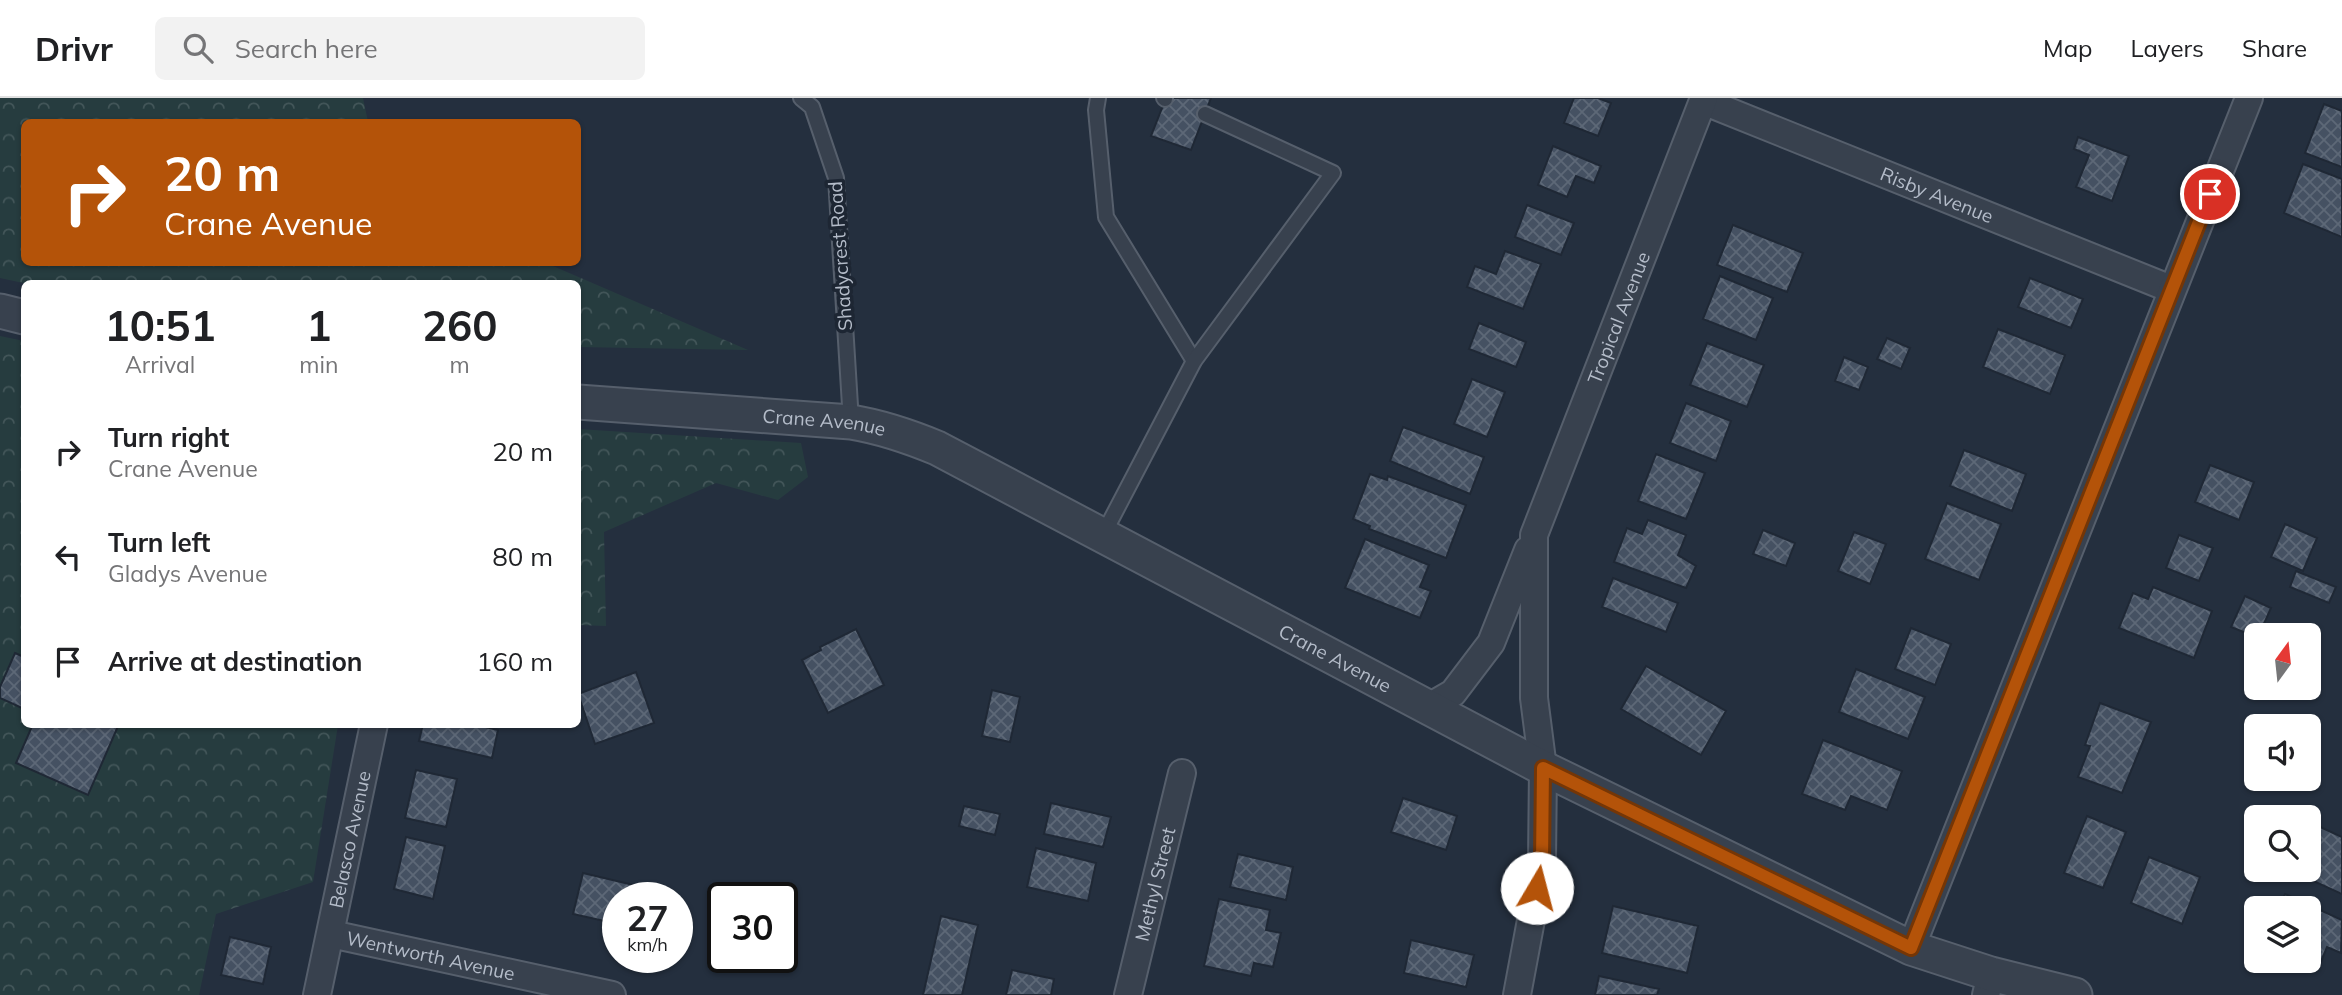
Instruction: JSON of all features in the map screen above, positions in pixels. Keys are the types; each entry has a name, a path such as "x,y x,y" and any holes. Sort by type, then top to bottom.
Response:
{"street":[{"path":"1911,948 2249,98"},
{"name":"Risby Avenue","path":"1703,99 2172,289"},
{"name":"Tropical Avenue","path":"1427,708 1453,692 1491,643 1703,99"},
{"path":"0,311 21,316"},
{"name":"Crane Avenue","path":"581,402 850,422 891,430 937,448 1543,768 1911,948 1988,984 2075,995"},
{"name":"Tropical Avenue","path":"1517,995 1542,861 1543,768 1534,698 1534,535"},
{"name":"Belasco Avenue","path":"317,995 373,728"},
{"name":"Methyl Street","path":"1128,995 1182,773"},
{"name":"Wentworth Avenue","path":"331,934 612,995"}],"lane":[{"name":"Shadycrest Road","path":"802,98 812,107 836,178 850,422"},
{"path":"1098,98 1096,110 1106,217 1194,361"},
{"path":"1102,536 1194,361 1333,173 1205,114"}],"green space":[{"path":"0,98 363,98 367,119 21,119 21,266 553,266 748,350 581,347 581,280 21,280 21,282 0,278"},
{"path":"0,336 21,340 21,728 338,728 313,882 216,914 199,995 0,995"},
{"path":"581,429 801,443 808,477 778,500 716,483 604,532 606,626 581,625"}],"building":[{"path":"1166,98 1211,98 1191,150 1151,136"},
{"path":"1574,98 1598,98 1611,103 1598,136 1564,123"},
{"path":"2324,104 2342,111 2342,167 2305,153"},
{"path":"2078,137 2129,156 2112,201 2076,187 2089,155 2074,149"},
{"path":"1553,146 1601,166 1594,183 1576,176 1567,197 1538,185"},
{"path":"2303,164 2342,179 2342,237 2284,213"},
{"path":"1527,205 1574,223 1561,255 1515,237"},
{"path":"1733,225 1803,253 1787,292 1717,265"},
{"path":"1505,251 1541,264 1523,309 1467,287 1475,266 1496,274"},
{"path":"1720,276 1773,298 1756,340 1703,319"},
{"path":"2030,278 2083,299 2071,328 2018,307"},
{"path":"1479,323 1526,342 1516,367 1469,349"},
{"path":"1998,329 2065,355 2050,394 1983,367"},
{"path":"1887,338 1910,348 1901,369 1877,359"},
{"path":"1707,343 1764,365 1747,407 1690,385"},
{"path":"1844,357 1868,367 1859,390 1835,381"},
{"path":"1472,379 1505,392 1487,437 1454,424"},
{"path":"1686,403 1731,421 1716,461 1670,443"},
{"path":"1403,427 1484,457 1470,494 1390,461"},
{"path":"1964,450 2026,474 2012,511 1950,486"},
{"path":"1656,454 1705,473 1686,519 1638,501"},
{"path":"2210,465 2254,482 2239,520 2195,502"},
{"path":"1370,474 1387,480 1388,476 1466,505 1446,558 1369,529 1370,526 1353,519"},
{"path":"1947,503 2001,524 1979,580 1925,559"},
{"path":"1648,520 1686,535 1678,555 1696,566 1686,588 1614,562 1627,528 1642,534"},
{"path":"2285,524 2317,538 2303,571 2271,557"},
{"path":"1763,530 1795,543 1786,566 1753,554"},
{"path":"1854,532 1886,544 1870,584 1838,571"},
{"path":"2179,535 2213,548 2199,581 2166,568"},
{"path":"1365,539 1429,565 1420,587 1431,591 1420,618 1345,588"},
{"path":"2296,571 2336,587 2329,603 2290,587"},
{"path":"1613,578 1678,603 1666,632 1602,607"},
{"path":"2153,587 2212,611 2194,658 2119,628 2133,593 2148,599"},
{"path":"2245,596 2271,608 2264,623 2244,623 2244,632 2231,627"},
{"path":"1911,628 1951,644 1935,685 1895,669"},
{"path":"856,629 884,685 828,713 802,660 821,650 820,647"},
{"path":"15,653 21,656 21,708 0,698 0,687"},
{"path":"1646,666 1726,711 1701,755 1621,709"},
{"path":"1856,669 1925,697 1908,739 1839,712"},
{"path":"636,672 654,723 595,744 581,703 581,693"},
{"path":"992,690 1020,697 1010,742 982,736"},
{"path":"2100,703 2151,722 2122,793 2078,777 2090,746 2085,745"},
{"path":"31,728 117,728 88,795 16,763"},
{"path":"422,728 498,730 492,758 419,741"},
{"path":"1823,740 1902,771 1887,810 1851,796 1845,810 1802,794"},
{"path":"416,770 457,779 446,827 405,818"},
{"path":"1403,798 1457,816 1446,850 1391,832"},
{"path":"1051,803 1111,817 1103,847 1044,834"},
{"path":"964,806 1000,814 995,835 959,826"},
{"path":"2087,816 2126,832 2103,888 2064,873"},
{"path":"2321,827 2342,837 2342,894 2316,882 2321,882"},
{"path":"406,837 445,846 433,899 394,889"},
{"path":"1036,848 1096,863 1088,901 1027,887"},
{"path":"1238,854 1293,867 1286,900 1230,887"},
{"path":"2149,857 2200,877 2182,924 2131,903"},
{"path":"583,873 621,882 602,882 602,920 573,914"},
{"path":"1219,899 1270,910 1266,930 1281,933 1273,967 1254,963 1251,976 1204,966"},
{"path":"1613,906 1698,926 1687,973 1602,953"},
{"path":"2321,910 2342,920 2341,953 2327,947 2321,962"},
{"path":"941,916 978,925 962,995 923,995"},
{"path":"230,937 271,947 263,984 221,975"},
{"path":"1411,940 1474,955 1466,987 1404,973"},
{"path":"1012,970 1054,979 1051,995 1006,995"},
{"path":"1599,976 1659,989 1657,995 1595,995"}],"route":[{"path":"1537,888 1542,861 1543,768 1911,948 2210,194"}]}
